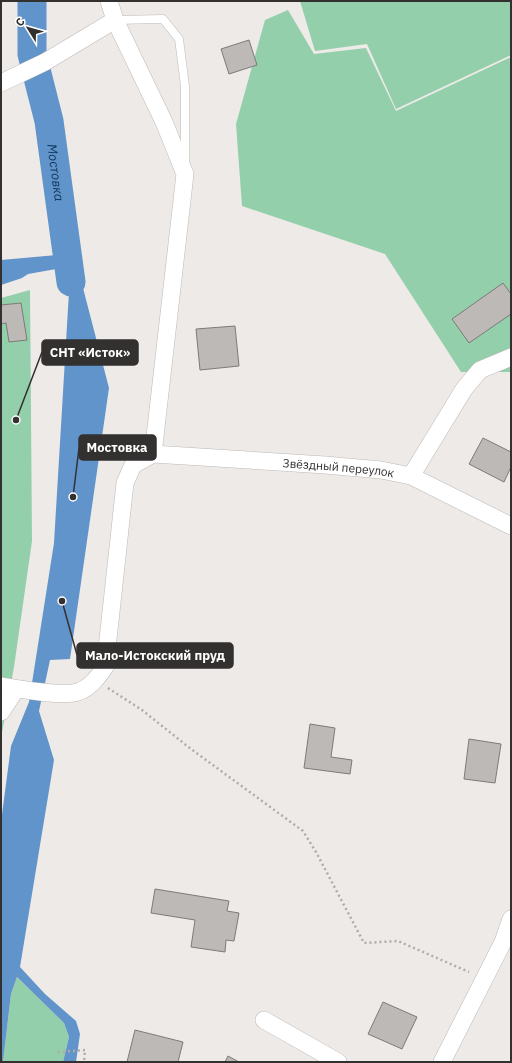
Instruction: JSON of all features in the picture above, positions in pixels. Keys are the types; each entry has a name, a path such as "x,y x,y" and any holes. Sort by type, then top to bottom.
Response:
{"street":[{"path":"1,712 14,688 56,693 78,692 96,680 105,667 125,483 133,464 153,454 185,174 164,122 115,20 109,1"},
{"path":"1,82 45,62 115,20"},
{"path":"411,476 464,389 480,370 511,356"},
{"name":"Звёздный переулок","path":"153,454 325,465 381,470 411,476 511,526"},
{"path":"442,1062 503,942 511,919"},
{"path":"264,1020 338,1062"}],"lane":[{"path":"115,20 163,19 179,39 185,86 185,174"}],"path":[{"path":"96,680 142,710 191,749 303,831 316,852 364,943 398,941 484,979"},
{"path":"58,1052 85,1050 84,1062"}],"green space":[{"path":"300,1 511,1 511,55 396,109 367,44 315,51"},
{"path":"288,10 314,54 366,48 396,111 511,57 511,372 461,372 385,254 242,206 236,124 265,20"},
{"path":"30,290 32,541 14,667 1,738 1,298"},
{"path":"17,977 64,1023 69,1037 63,1062 3,1062 11,994"}],"water":[{"path":"65,244 82,260 83,288 109,388 70,659 50,660 39,711 54,760 20,967 45,994 76,1021 80,1034 76,1062 63,1062 69,1037 64,1023 17,977 11,994 3,1062 1,1062 1,822 11,746 29,702 54,543 69,292 62,268 28,274 22,278 1,285 1,260 57,255"}],"building":[{"path":"249,40 257,65 229,74 221,49"},
{"path":"503,283 511,294 511,314 469,343 452,319"},
{"path":"21,303 27,340 9,342 6,323 1,324 1,305"},
{"path":"235,326 239,366 200,370 196,329"},
{"path":"483,438 511,452 511,467 504,482 469,464"},
{"path":"310,724 335,728 331,757 352,760 350,774 304,768"},
{"path":"469,739 501,744 495,783 464,779"},
{"path":"155,889 229,901 227,911 239,913 234,941 226,940 225,952 191,947 195,920 151,913"},
{"path":"383,1002 417,1017 402,1049 368,1034"},
{"path":"135,1030 183,1042 178,1062 127,1062"},
{"path":"228,1056 239,1062 225,1062"}],"waterway":[{"name":"Мостовка","path":"32,1 32,54 49,121 71,282"}],"place":[{"name":"СНТ «Исток»","path":"16,420"},
{"name":"Мостовка","path":"73,497"},
{"name":"Мало-Истокский пруд","path":"62,601"}]}
